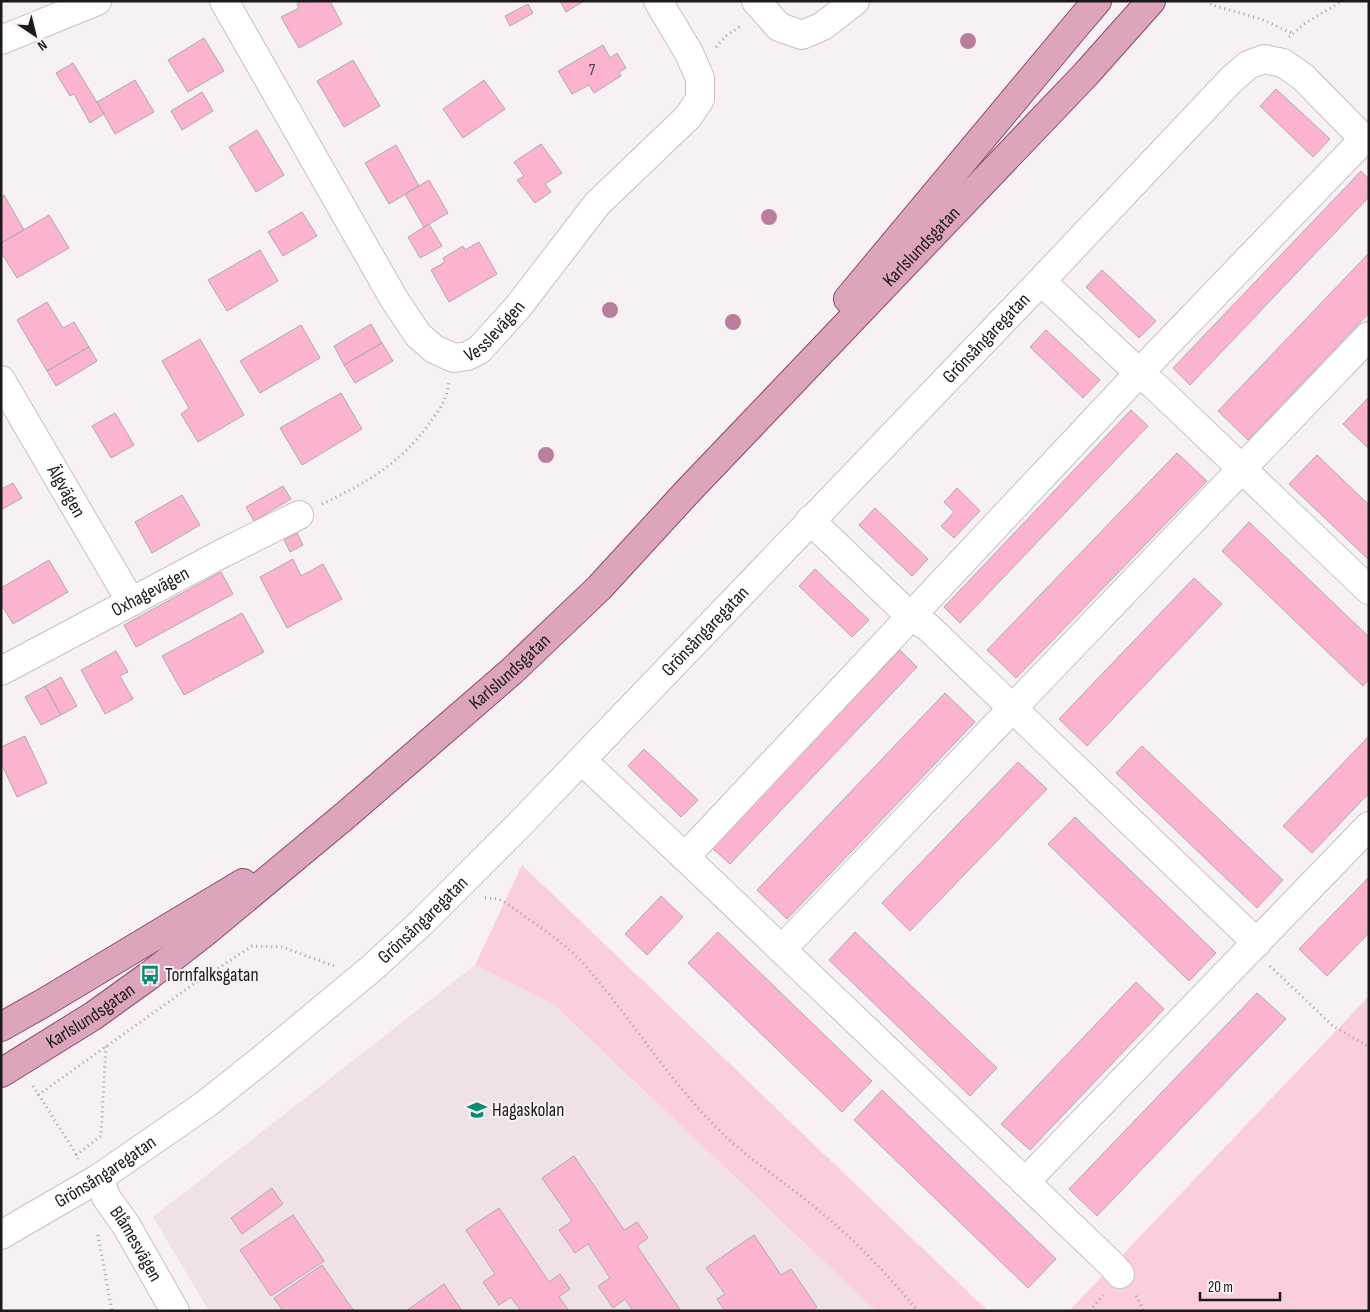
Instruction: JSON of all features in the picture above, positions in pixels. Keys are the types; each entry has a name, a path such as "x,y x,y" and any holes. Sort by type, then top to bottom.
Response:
{"main road":[{"name":"Karlslundsgatan","path":"690,490 1097,1"},
{"name":"Karlslundsgatan","path":"1,1073 93,1016 204,933 347,814 512,671 599,588 1086,74 1151,1"},
{"name":"Karlslundsgatan","path":"1,1027 315,840"}],"street":[{"path":"1,40 97,1"},
{"name":"Vesslevägen","path":"224,1 394,299 418,335 434,349 454,358 467,356 479,350 518,307 597,204 688,117 700,99 700,78 696,68 658,1"},
{"path":"759,6 779,28 802,35 822,26 855,1"},
{"path":"686,857 1139,373 1366,141 1303,77 1283,63 1264,59"},
{"name":"Grönsångaregatan","path":"1,1235 99,1178 206,1104 363,976 422,922 521,823 1231,80 1248,65 1264,59"},
{"path":"1041,281 1139,373 1154,384 1369,590"},
{"path":"782,949 1369,336"},
{"name":"Älgvägen","path":"1,380 131,602"},
{"name":"Oxhagevägen","path":"1,671 299,515"},
{"path":"810,520 911,617 928,627 1254,946"},
{"path":"592,770 686,857 1120,1274"},
{"path":"1026,1182 1369,826"},
{"name":"Blåmesvägen","path":"99,1178 106,1197 126,1225 175,1311"}],"path":[{"path":"1206,1 1212,5 1261,19 1294,34"},
{"path":"1264,59 1304,24 1342,1"},
{"path":"696,68 726,36 759,6"},
{"path":"299,515 344,494 370,479 388,468 404,454 420,437 445,399 454,358"},
{"path":"478,899 498,899 503,901 553,936 577,957 709,1120 742,1150 818,1209 849,1236 918,1311"},
{"path":"38,1095 191,986 252,946 282,947 363,976"},
{"path":"1254,946 1333,1026 1369,1047"},
{"path":"76,1155 100,1136 107,1040"}],"shaded area":[{"path":"522,865 988,1311 876,1311 553,1004 475,965"},
{"name":"Hagaskolan","path":"475,965 553,1004 876,1311 209,1311 153,1217"},
{"path":"1369,996 1369,1311 1069,1311"}],"building":[{"path":"301,1 330,1 342,24 299,48 281,17 299,8 297,4"},
{"path":"560,1 584,1 566,12"},
{"path":"528,4 533,13 510,26 505,16"},
{"path":"204,38 224,71 188,92 168,60"},
{"path":"603,45 610,58 617,53 626,68 619,72 621,76 594,93 589,85 572,94 558,71"},
{"path":"353,60 380,106 344,127 317,81"},
{"path":"73,63 104,114 90,123 74,94 70,96 56,73"},
{"path":"135,80 154,112 115,134 97,102"},
{"path":"484,80 505,109 463,138 443,109"},
{"path":"1276,89 1330,139 1313,157 1260,106"},
{"path":"202,92 213,111 182,130 171,111"},
{"path":"257,130 284,175 256,192 229,147"},
{"path":"541,144 562,173 545,184 551,192 535,203 517,180 524,176 514,162"},
{"path":"396,145 419,186 389,204 365,163"},
{"path":"1361,171 1369,179 1369,197 1190,385 1173,368"},
{"path":"429,180 448,213 424,227 405,194"},
{"path":"4,195 24,230 1,243 1,197"},
{"path":"302,212 317,236 283,256 268,232"},
{"path":"49,215 69,248 17,278 1,252 1,243"},
{"path":"429,224 442,246 420,258 408,237"},
{"path":"479,242 497,274 449,302 431,270 445,262 443,258 463,246 465,250"},
{"path":"260,250 278,281 227,311 208,280"},
{"path":"1369,253 1369,313 1248,440 1218,411"},
{"path":"1102,270 1156,321 1139,338 1086,287"},
{"path":"47,302 63,328 74,322 89,347 47,371 17,320"},
{"path":"371,324 382,343 344,365 334,346"},
{"path":"301,325 320,358 260,393 240,361"},
{"path":"1046,330 1100,380 1083,398 1030,347"},
{"path":"200,339 244,415 198,442 181,414 189,408 162,361"},
{"path":"382,343 393,361 355,383 344,365"},
{"path":"89,347 97,361 56,386 47,371"},
{"path":"341,393 362,429 302,465 280,428"},
{"path":"1369,397 1369,449 1343,424"},
{"path":"1131,410 1148,426 960,623 944,607"},
{"path":"115,413 134,445 111,458 92,426"},
{"path":"1177,453 1207,481 1016,678 987,650"},
{"path":"1317,455 1369,505 1369,560 1289,484"},
{"path":"13,483 22,498 1,510 1,489"},
{"path":"283,486 291,499 254,521 246,507"},
{"path":"957,488 980,511 954,538 941,526 954,512 944,502"},
{"path":"182,495 200,525 152,553 135,522"},
{"path":"875,508 928,559 912,576 859,525"},
{"path":"1249,522 1369,637 1369,679 1363,686 1222,551"},
{"path":"297,533 303,545 290,552 284,540"},
{"path":"293,559 301,576 323,564 342,599 287,628 260,577"},
{"path":"49,560 68,592 13,624 1,604 1,588"},
{"path":"815,569 869,620 852,637 799,586"},
{"path":"221,572 233,594 136,647 124,625"},
{"path":"1194,578 1222,604 1087,746 1059,719"},
{"path":"242,613 264,652 184,695 162,656"},
{"path":"900,650 917,667 730,864 712,848"},
{"path":"116,651 128,672 120,676 133,699 105,714 81,670"},
{"path":"61,677 77,706 61,715 45,686"},
{"path":"45,686 61,715 41,725 25,697"},
{"path":"945,693 975,722 787,919 757,890"},
{"path":"25,736 47,783 17,797 1,763 1,747"},
{"path":"1369,736 1369,793 1312,853 1283,826"},
{"path":"1142,746 1283,880 1257,908 1116,773"},
{"path":"644,749 698,800 681,817 628,766"},
{"path":"1018,762 1047,789 910,931 882,903"},
{"path":"1075,817 1216,953 1189,981 1048,844"},
{"path":"1369,877 1369,933 1327,976 1299,949"},
{"path":"661,896 683,917 647,955 625,934"},
{"path":"718,932 872,1081 842,1112 688,963"},
{"path":"855,932 997,1068 970,1096 829,960"},
{"path":"1136,982 1164,1009 1030,1150 1001,1124"},
{"path":"1257,993 1286,1019 1097,1216 1069,1189"},
{"path":"882,1090 1056,1259 1028,1288 854,1120"},
{"path":"574,1156 624,1230 637,1222 648,1238 637,1246 681,1311 633,1311 625,1299 613,1308 598,1286 610,1278 588,1244 575,1253 559,1230 572,1221 542,1178"},
{"path":"272,1188 283,1204 242,1234 231,1218"},
{"path":"499,1208 549,1282 560,1274 570,1289 559,1297 569,1311 521,1311 511,1297 499,1305 483,1282 495,1274 466,1230"},
{"path":"293,1215 324,1261 271,1296 240,1250"},
{"path":"754,1235 781,1275 791,1269 817,1307 812,1311 725,1311 717,1299 725,1294 706,1268"},
{"path":"322,1265 354,1311 283,1311 274,1298"},
{"path":"444,1284 462,1311 406,1311"}],"place":[{"name":"Tornfalksgatan","path":"150,975"},
{"name":"Hagaskolan","path":"477,1110"}]}
